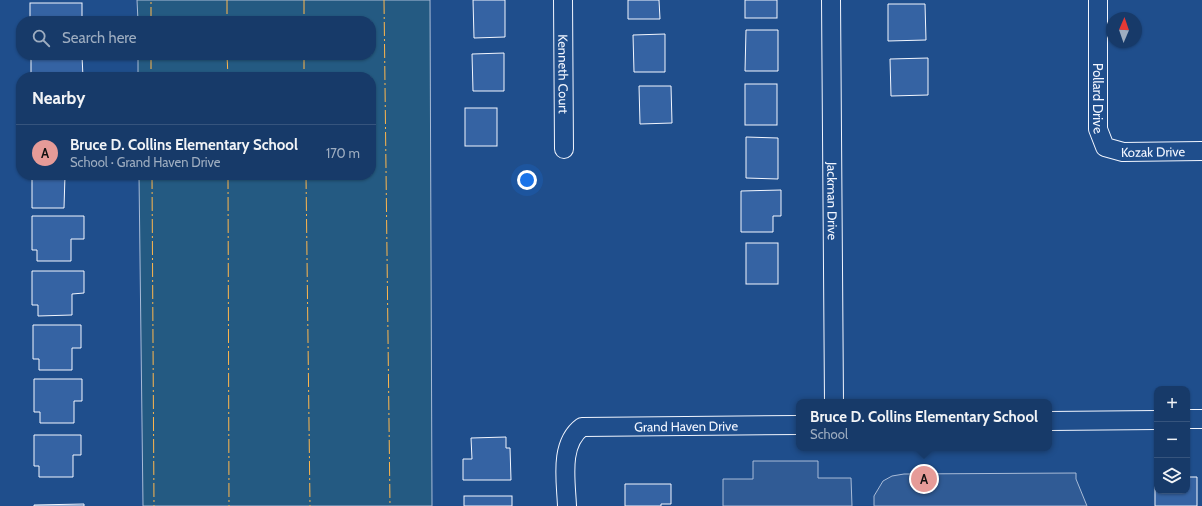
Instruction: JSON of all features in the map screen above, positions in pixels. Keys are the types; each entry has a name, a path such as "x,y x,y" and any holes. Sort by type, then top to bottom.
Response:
{"street":[{"name":"Kenneth Court","path":"563,0 564,149"},
{"name":"Jackman Drive","path":"831,0 834,399"},
{"name":"Pollard Drive","path":"1098,0 1098,129 1105,147"},
{"name":"Kozak Drive","path":"1105,147 1124,152 1202,151"},
{"path":"1190,419 1202,419"},
{"path":"1052,421 1154,420"},
{"name":"Grand Haven Drive","path":"567,506 567,450 575,432 582,427 796,425"}],"shaded area":[{"path":"137,0 430,0 432,506 143,506 139,180 376,180 376,72 138,72 138,60 376,60 376,16 138,16"},
{"path":"753,461 818,461 818,478 851,478 852,506 723,506 723,479 753,479"},
{"path":"1076,473 1076,479 1087,506 874,506 874,496 883,481 892,476 904,474"}],"building":[{"path":"473,0 505,0 505,37 474,38"},
{"path":"628,0 659,0 660,19 628,19"},
{"path":"745,0 777,0 777,18 745,18"},
{"path":"30,3 82,3 82,16 30,16"},
{"path":"888,4 925,4 926,40 888,41"},
{"path":"746,30 778,30 778,71 745,71"},
{"path":"665,34 665,72 634,72 633,35"},
{"path":"504,53 504,91 473,91 472,54"},
{"path":"928,58 928,95 891,96 890,59"},
{"path":"31,60 82,60 83,72 31,72"},
{"path":"745,84 777,84 777,125 745,125"},
{"path":"639,86 671,86 672,123 640,124"},
{"path":"465,108 497,108 497,146 465,146"},
{"path":"746,137 778,138 778,179 746,178"},
{"path":"32,180 65,180 64,208 32,208"},
{"path":"781,190 781,216 773,216 773,232 741,232 741,191"},
{"path":"32,216 84,216 84,239 71,239 71,261 37,261 37,250 32,250"},
{"path":"746,243 778,243 778,284 746,284"},
{"path":"32,271 84,271 84,293 72,294 72,315 38,316 38,305 32,305"},
{"path":"33,325 81,325 81,348 72,348 72,370 39,370 39,359 33,359"},
{"path":"34,379 82,379 82,401 74,401 74,423 40,423 40,412 34,412"},
{"path":"34,435 81,435 81,455 73,455 73,477 39,477 39,466 34,466"},
{"path":"506,437 506,448 510,448 511,480 463,480 463,459 472,459 471,438"},
{"path":"1190,477 1197,477 1197,506 1155,506 1155,494 1190,494"},
{"path":"625,484 671,484 671,504 661,504 661,506 625,506"},
{"path":"464,496 512,496 512,506 464,506"},
{"path":"84,504 84,506 34,506 34,505"}],"power":[{"path":"151,0 151,16"},
{"path":"227,0 227,16"},
{"path":"304,0 304,16"},
{"path":"384,0 390,506"},
{"path":"151,60 151,72"},
{"path":"227,60 228,72"},
{"path":"304,60 304,72"},
{"path":"152,180 154,506"},
{"path":"228,180 229,506"},
{"path":"306,180 310,506"}],"place":[{"name":"Bruce D. Collins Elementary School","path":"924,479"}]}
